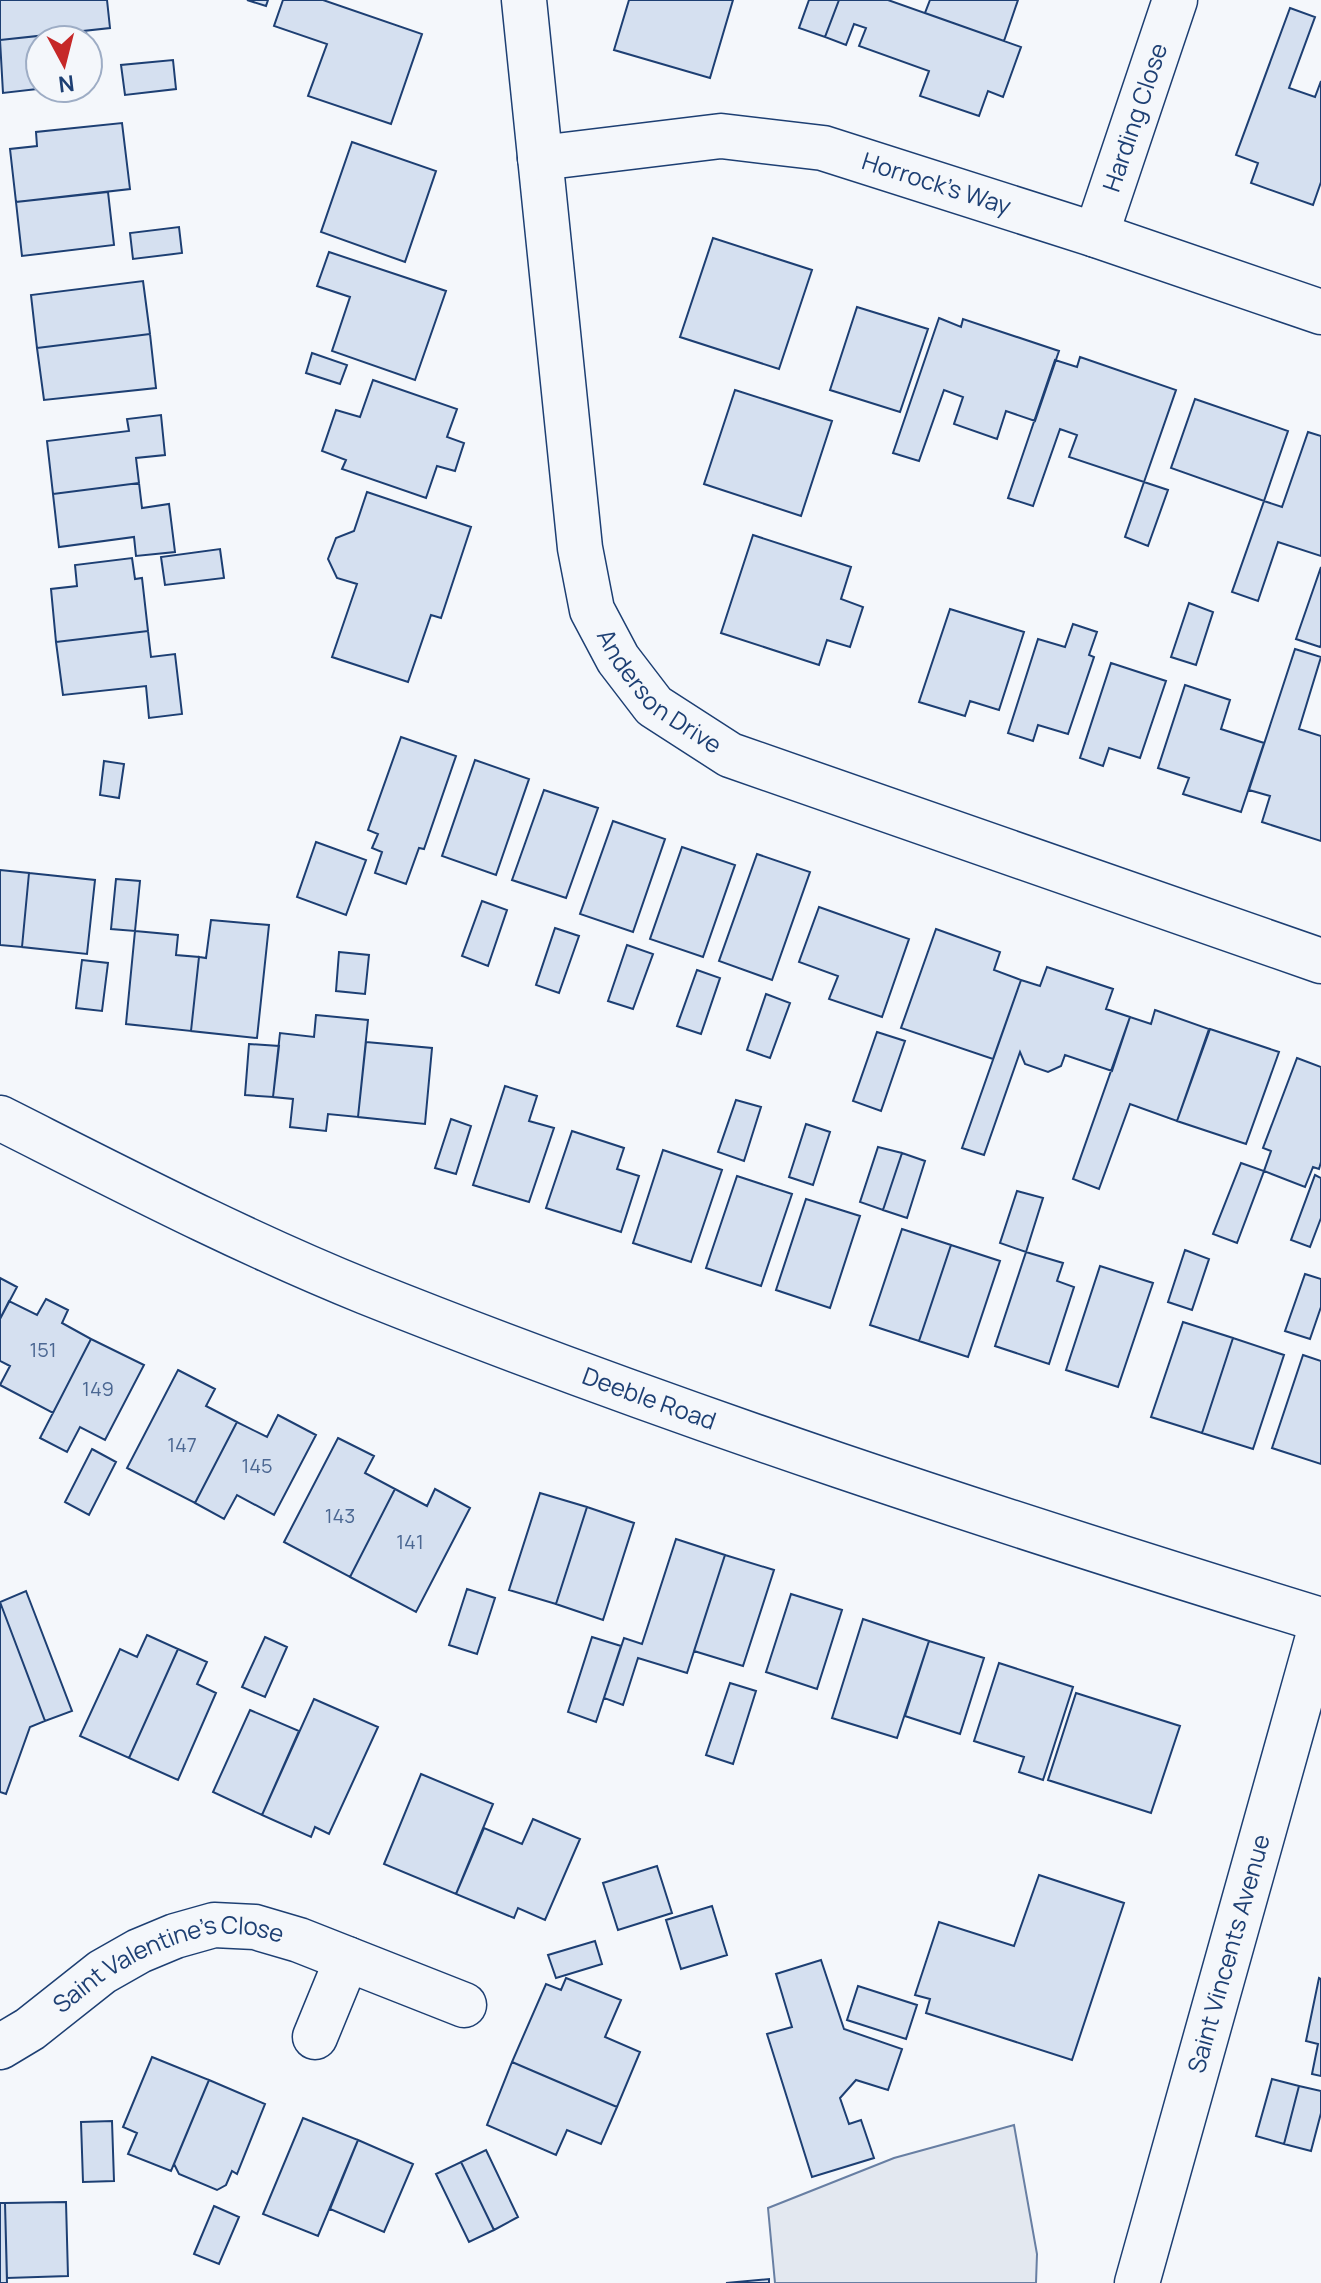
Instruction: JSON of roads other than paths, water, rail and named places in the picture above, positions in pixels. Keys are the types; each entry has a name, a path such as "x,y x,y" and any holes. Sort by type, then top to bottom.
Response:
{"street":[{"name":"Anderson Drive","path":"524,0 577,521 592,610 618,659 654,706 730,755 1321,961"},
{"name":"Harding Close","path":"1096,235 1175,0"},
{"name":"Horrock's Way","path":"540,158 721,136 823,148 1096,235 1321,312"},
{"name":"Deeble Road","path":"0,1118 194,1217 364,1291 570,1370 987,1517 1321,1623"},
{"name":"Saint Vincents Avenue","path":"1137,2283 1321,1623"},
{"name":"Saint Valentine's Close","path":"0,2047 67,2002 102,1972 139,1951 214,1925 255,1927 464,2005"},
{"path":"315,2037 347,1959"}]}
